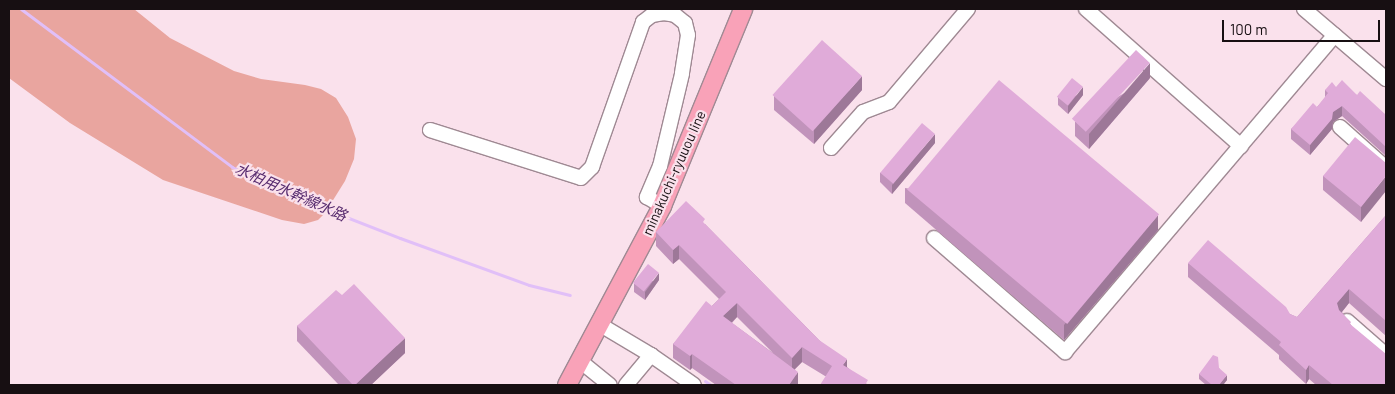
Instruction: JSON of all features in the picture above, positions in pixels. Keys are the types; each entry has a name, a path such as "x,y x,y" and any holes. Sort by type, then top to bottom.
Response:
{"main road":[{"name":"minakuchi-ryuuou line","path":"567,385 662,206 743,9"}],"street":[{"path":"831,148 863,112 888,102 968,9"},
{"path":"1086,9 1132,47 1241,146"},
{"path":"1304,9 1386,79"},
{"path":"430,130 581,178 592,167 643,22 652,15 664,13 676,15 685,23 688,35 682,74 665,149 647,197 662,206"},
{"path":"934,238 1065,352 1335,35"},
{"path":"1340,127 1386,168"},
{"path":"1347,320 1386,355"},
{"path":"599,324 651,355 687,383"},
{"path":"626,385 651,355"},
{"path":"580,362 610,385"}],"shaded area":[{"path":"9,9 134,9 170,38 234,71 261,79 321,89 336,98 348,117 356,139 354,159 345,181 325,213 318,220 304,224 282,220 163,180 70,123 9,78"}],"building":[{"path":"822,40 862,76 813,131 772,95"},
{"path":"1136,50 1150,63 1086,132 1072,119"},
{"path":"1072,78 1083,87 1068,105 1057,97"},
{"path":"999,80 1159,214 1067,324 907,190"},
{"path":"1342,80 1357,95 1360,91 1386,115 1386,147 1342,106 1333,112 1332,119 1310,145 1291,129 1313,103 1317,107 1328,93 1325,90 1332,82 1336,87"},
{"path":"922,123 935,134 893,184 880,173"},
{"path":"1355,137 1386,163 1386,176 1361,207 1323,176"},
{"path":"686,201 705,219 703,222 819,340 847,359 843,365 868,380 865,385 820,385 832,366 802,347 792,358 737,303 723,316 798,372 789,385 736,385 692,354 690,356 673,344 706,301 712,306 726,292 679,245 673,250 656,232"},
{"path":"1386,215 1386,321 1349,289 1337,303 1339,310 1351,322 1350,324 1386,354 1386,385 1333,385 1309,365 1306,370 1279,345 1281,342 1188,263 1208,240 1286,307 1290,314 1297,317"},
{"path":"648,264 659,273 644,291 633,283"},
{"path":"354,284 405,338 353,385 297,326 336,290 342,295"},
{"path":"1213,355 1218,357 1219,368 1227,375 1219,385 1212,385 1199,374"}],"waterway":[{"name":"水柏用水幹線水路","path":"21,9 232,167 295,197 400,238 529,285 570,295"},
{"name":"水柏用水幹線水路","path":"705,381 711,385"}]}
